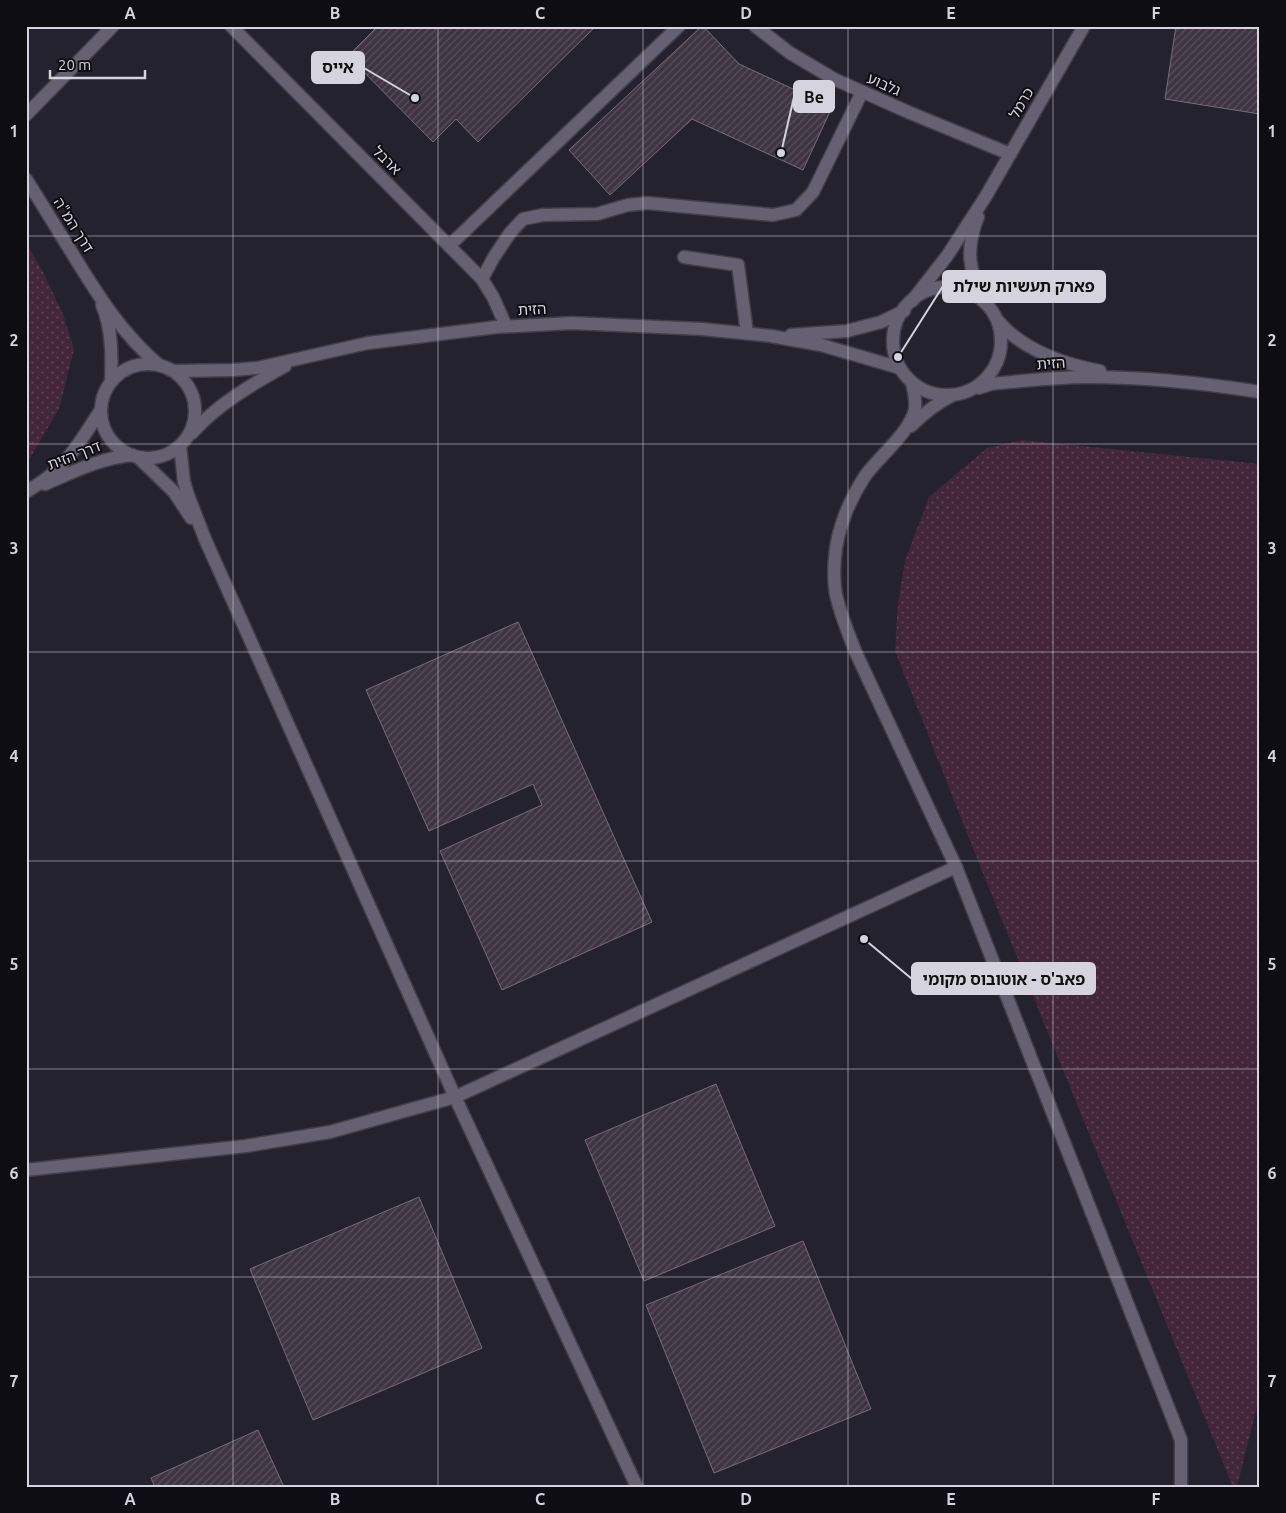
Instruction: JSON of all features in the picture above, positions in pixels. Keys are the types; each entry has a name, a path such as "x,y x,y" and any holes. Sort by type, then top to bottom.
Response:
{"street":[{"path":"26,115 113,26"},
{"name":"ארבל","path":"231,26 482,279 494,297 506,326"},
{"path":"449,246 679,26"},
{"name":"גלבוע","path":"755,26 799,59 834,80 1010,154"},
{"name":"כרמל","path":"908,306 947,256 986,196 1084,26"},
{"path":"482,279 510,233 523,219 542,215 597,214 628,205 647,204 773,215 796,210 814,192 862,92"},
{"name":"דרך המ\"ה","path":"26,178 94,289 130,338 158,365"},
{"name":"כרמל","path":"983,301 974,282 970,261 970,241 986,196"},
{"path":"684,257 738,264 747,333"},
{"path":"896,440 938,402 971,390 987,378 997,363 1001,344 999,325 991,308 977,296 965,290 946,287 927,291 908,306 900,316 894,332 894,350 900,368 912,383 915,394 915,411 908,426 896,440 867,474 853,495 842,523 835,556 835,588 856,654 956,867 1181,1440 1181,1487"},
{"name":"דרך המ\"ה","path":"94,289 104,310 109,332 112,358 111,380"},
{"name":"הזית","path":"771,336 847,332 876,324 908,306"},
{"name":"הזית","path":"994,316 1006,330 1026,344 1052,357 1084,368 1134,378"},
{"name":"הזית","path":"174,371 241,370 368,343 506,326 572,323 702,329 771,336 821,345 900,368"},
{"name":"הזית","path":"183,442 206,418 226,402 297,359"},
{"path":"142,364 158,365 174,371 186,382 194,396 196,407 194,423 183,442 175,450 156,458 136,457 124,452 111,442 103,428 100,411 103,395 111,380 124,370 142,364"},
{"name":"הזית","path":"971,390 991,384 1085,377 1134,378 1260,387"},
{"path":"912,383 935,394 953,395"},
{"name":"הזית","path":"1226,386 1260,392"},
{"name":"דרך הזית","path":"27,492 51,474 69,456 84,437 100,411"},
{"path":"183,442 184,482 205,539 455,1097 637,1487"},
{"name":"דרך הזית","path":"27,492 100,461 116,457 136,457"},
{"path":"136,457 174,492 205,539"},
{"path":"26,1170 246,1146 330,1132 455,1097 956,867"}],"shaded area":[{"path":"26,243 43,272 63,314 74,349 59,409 26,465"},
{"path":"1022,440 1260,464 1260,1394 1237,1487 1233,1487 980,866 895,651 898,602 905,561 929,497 987,448"}],"building":[{"path":"378,26 596,26 478,142 456,119 433,142 348,56"},
{"path":"702,26 739,64 832,107 803,170 692,119 610,195 569,150"},
{"path":"1176,26 1260,26 1260,114 1165,99"},
{"path":"518,622 652,922 502,990 440,851 542,805 533,784 429,831 366,690"},
{"path":"716,1084 775,1226 644,1281 585,1140"},
{"path":"419,1197 482,1348 313,1420 250,1269"},
{"path":"803,1241 871,1409 714,1473 646,1305"},
{"path":"258,1430 284,1487 155,1487 151,1478"}],"place":[{"name":"אייס","path":"415,98"},
{"name":"Be","path":"781,153"},
{"name":"פארק תעשיות שילת","path":"898,357"},
{"name":"פאב'ס - אוטובוס מקומי","path":"864,939"}]}
